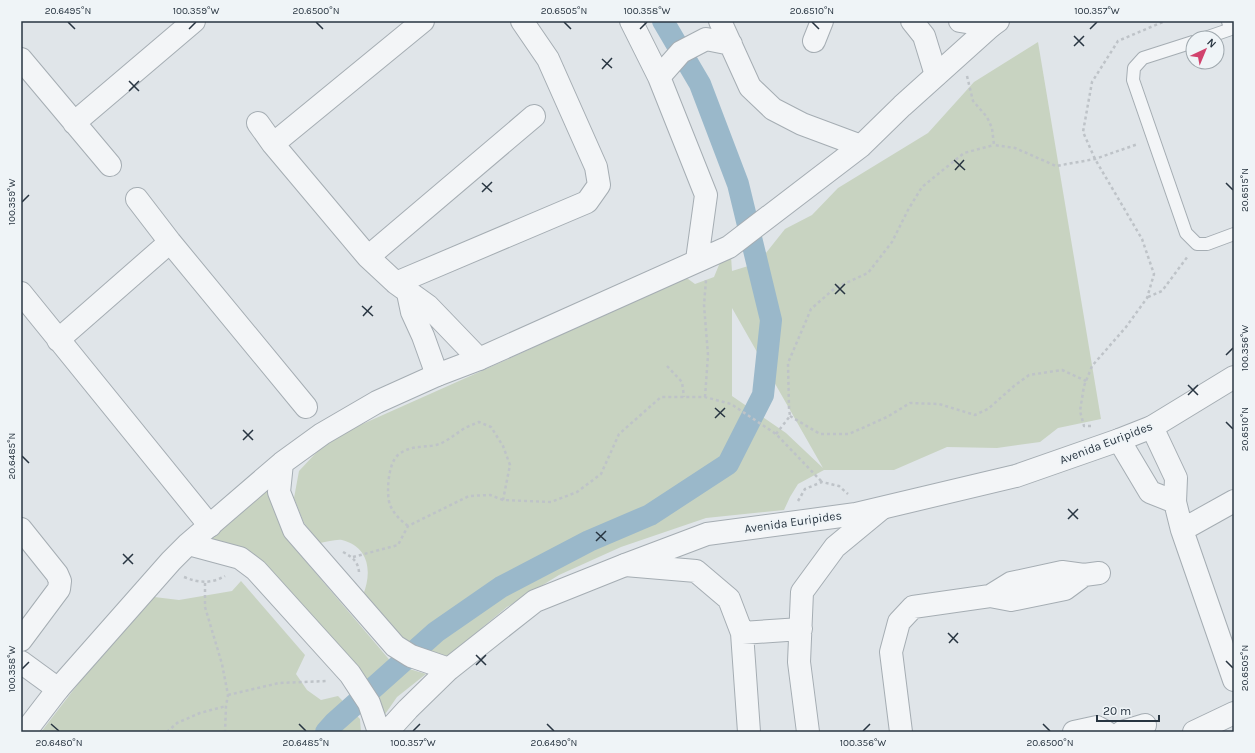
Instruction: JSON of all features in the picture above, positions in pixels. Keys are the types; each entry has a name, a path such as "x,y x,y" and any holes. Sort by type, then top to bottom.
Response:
{"street":[{"path":"74,123 194,21"},
{"path":"273,144 423,21"},
{"path":"402,288 587,202 599,185 596,168 548,59 522,21"},
{"path":"631,21 659,77 706,195 702,258"},
{"path":"720,21 750,87 773,109 802,124 861,146"},
{"path":"814,41 822,21"},
{"path":"912,21 924,36 936,75"},
{"path":"960,21 994,23"},
{"path":"25,732 58,689 171,561 188,544 282,463 322,434 377,402 437,375 479,359 729,247 861,146 902,106 994,23"},
{"path":"659,77 681,52 706,39 731,44"},
{"path":"21,58 110,165"},
{"path":"368,257 534,116"},
{"path":"258,123 273,144 368,257 402,288 428,306 479,359"},
{"path":"137,199 170,242 306,407"},
{"path":"58,340 170,242"},
{"path":"402,288 423,336 437,375"},
{"path":"21,293 210,526"},
{"name":"Avenida Euripides","path":"388,732 408,709 449,669 535,601 625,564 707,534 881,509 1016,476 1152,427 1234,377"},
{"path":"1152,427 1176,478 1175,502 1182,530 1234,680"},
{"path":"1119,440 1150,492 1175,502"},
{"path":"282,463 280,492 294,530 403,651 449,669"},
{"path":"1182,530 1234,501"},
{"path":"808,732 799,662 802,592 835,546 881,509"},
{"path":"21,529 57,574 60,581 59,589 21,640"},
{"path":"188,544 240,558 256,570 351,675 369,703 379,732"},
{"path":"625,564 696,571 729,599 742,633 749,732"},
{"path":"901,732 891,652 899,622 914,607 990,596 1011,583 1062,572 1092,574"},
{"path":"742,633 801,629"},
{"path":"21,662 58,689"},
{"path":"1194,732 1234,713"},
{"path":"1122,732 1145,725"},
{"path":"1074,732 1097,727 1106,732"}],"lane":[{"path":"1185,45 1143,58 1134,68 1133,80 1186,233 1197,244 1207,244 1234,234"}],"path":[{"path":"1098,427 1084,426 1080,411 1086,381 1092,366 1126,327 1147,298 1154,274 1142,239 1095,159 1083,132 1092,82 1118,41 1165,21"},
{"path":"952,60 968,78 973,101 987,117 992,128 994,144"},
{"path":"776,434 790,416 788,363 811,309 835,288 868,273 892,242 908,210 922,187 964,152 994,144 1015,148 1056,166 1095,159 1153,139"},
{"path":"1147,298 1162,291 1197,244"},
{"path":"702,258 708,356 705,397"},
{"path":"667,366 682,382 684,397"},
{"path":"790,416 820,434 849,434 887,417 910,402 938,404 975,415 988,409 1029,375 1062,370 1086,381"},
{"path":"353,558 398,545 408,526 468,496 490,495 503,500 551,502 577,492 601,474 619,434 661,397 705,397 731,404 776,434 822,482"},
{"path":"408,526 397,517 390,505 387,490 391,467 397,456 415,447 436,445 455,437 465,428 479,422 491,427 503,446 510,465 503,500"},
{"path":"171,561 183,576 205,583 218,580 232,572 240,558"},
{"path":"205,583 205,607 222,664 228,695 225,732"},
{"path":"228,695 279,683 305,682"},
{"path":"167,732 177,723 200,713 226,706"}],"green space":[{"path":"1038,42 1101,419 1058,428 1040,442 997,448 947,447 894,470 824,470 798,484 784,510 706,518 621,547 559,575 507,607 448,656 408,647 363,595 366,587 368,570 363,555 358,548 351,543 342,540 320,543 304,523 294,498 299,471 329,439 526,351 684,276 695,284 714,277 721,260 731,256 732,271 758,263 785,229 812,215 838,188 928,133 974,82","holes":["732,308 823,468 786,433 732,396"]},
{"path":"268,488 285,537 393,664 426,674 397,697 381,720 247,558 207,541"},
{"path":"241,581 305,655 296,674 307,690 321,700 338,696 360,719 361,732 41,732 146,596 179,600 232,591"}],"waterway":[{"path":"326,732 334,723 436,632 501,587 589,541 650,515 728,464 763,395 771,320 738,184 700,84 663,21"}]}
